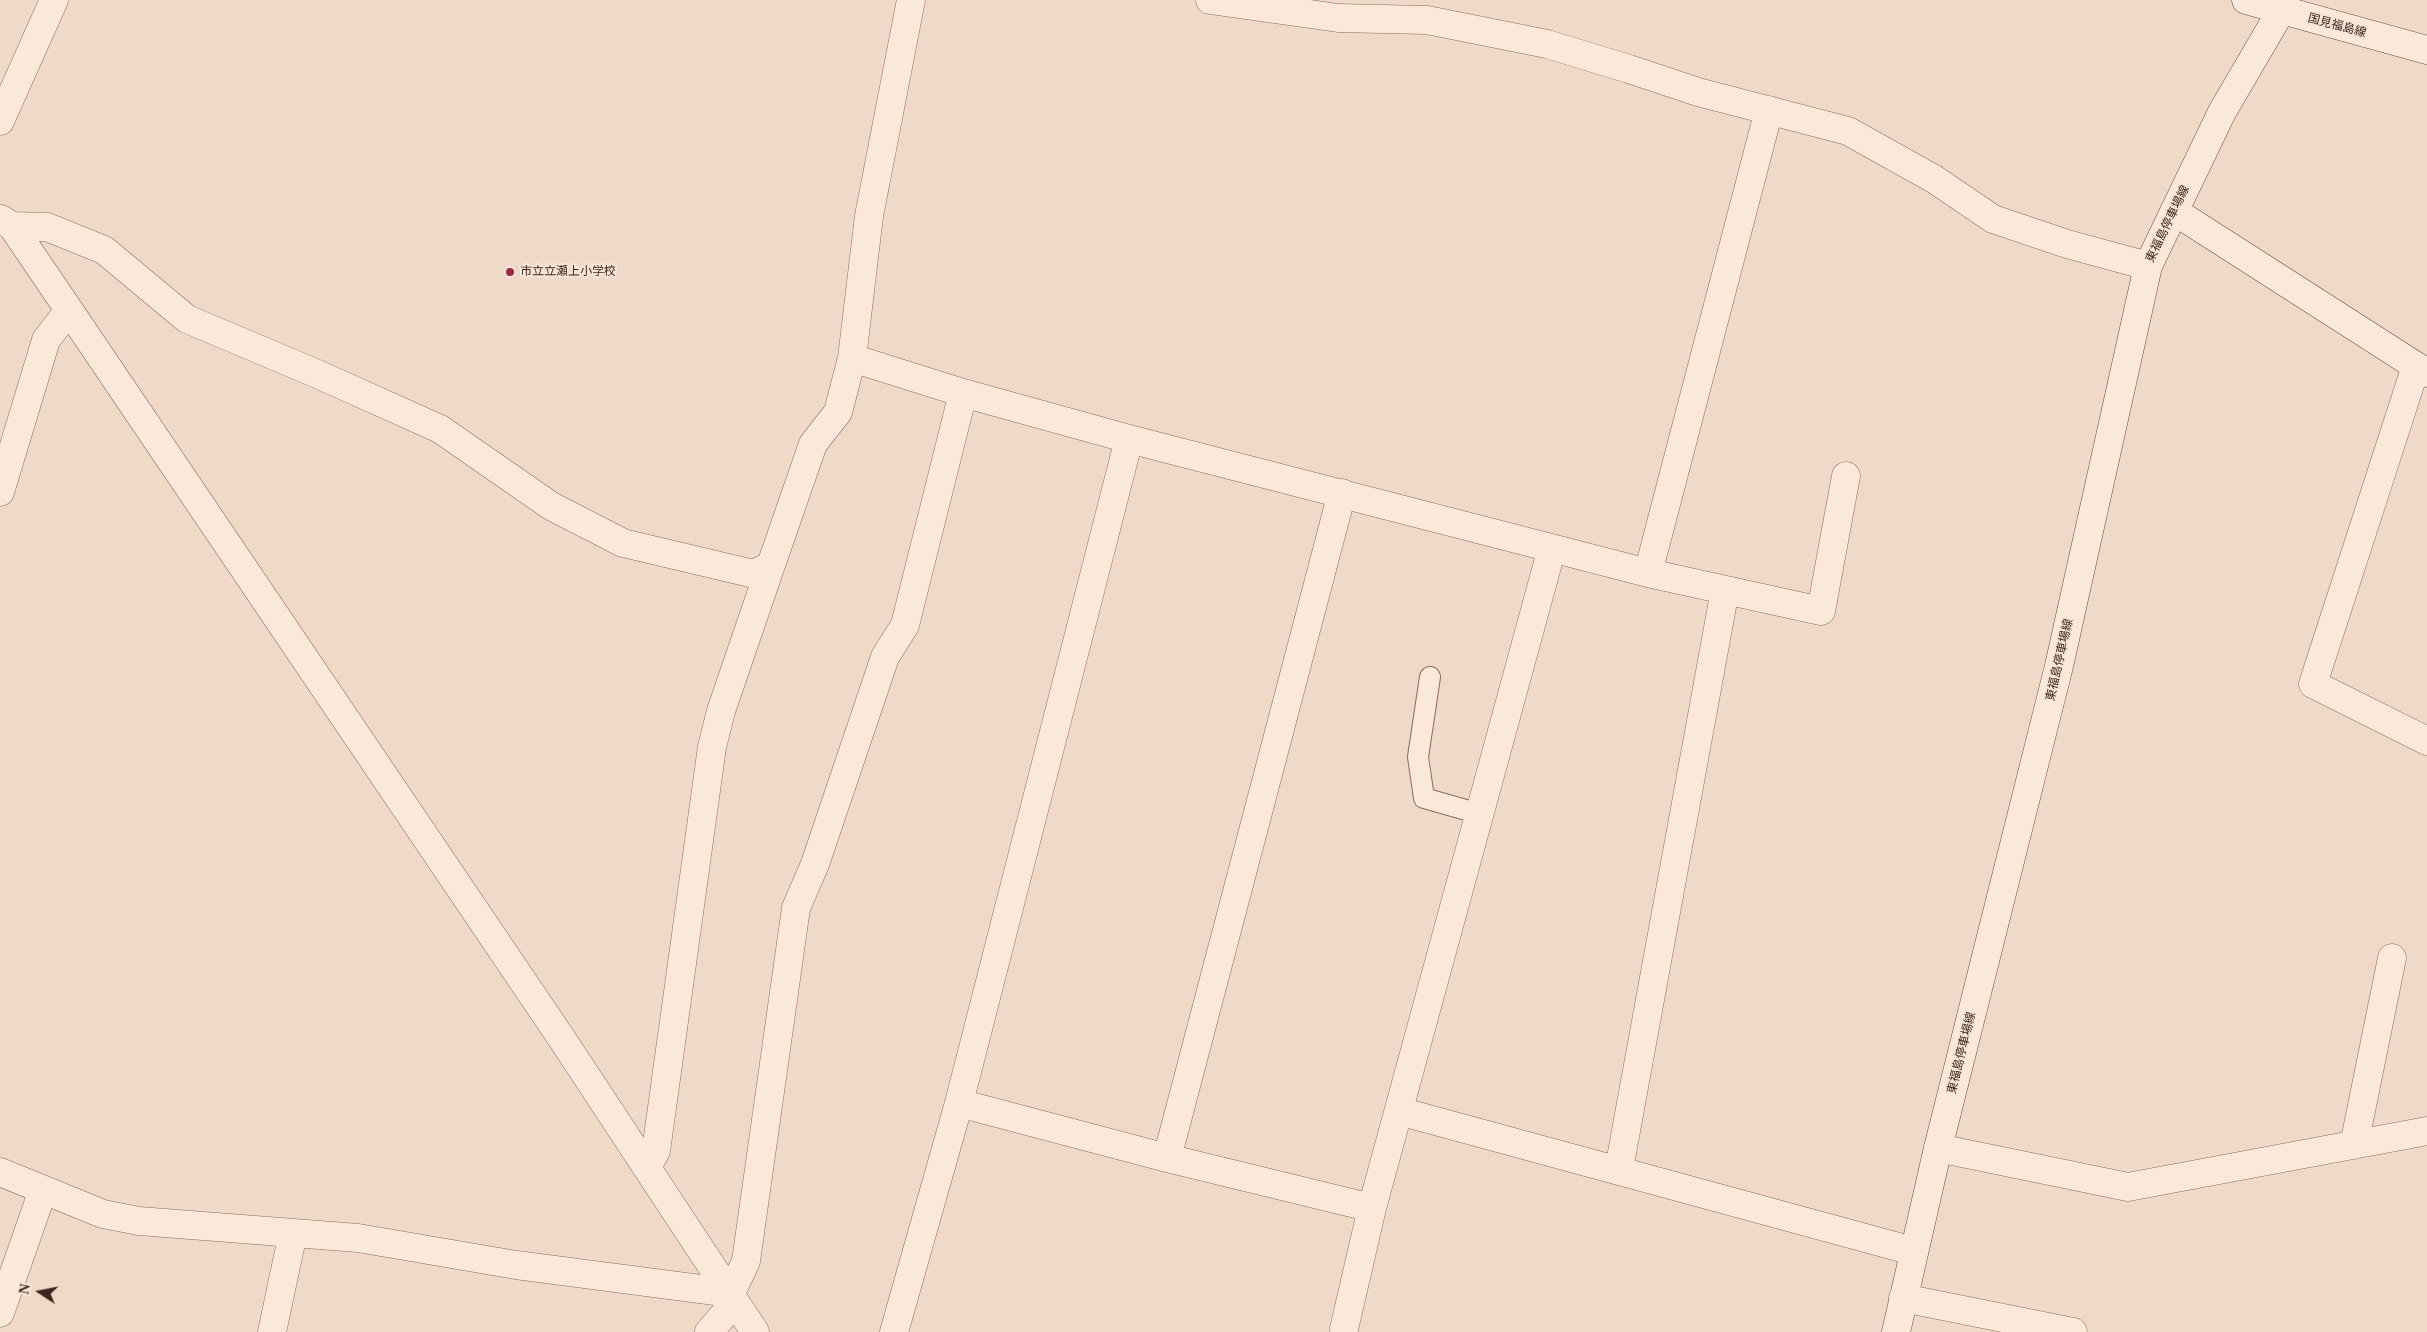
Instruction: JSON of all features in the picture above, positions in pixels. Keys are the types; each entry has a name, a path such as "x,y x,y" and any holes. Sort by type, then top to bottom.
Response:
{"street":[{"path":"0,120 54,0"},
{"path":"647,1167 656,1151 712,747 721,711 813,444 838,412 852,358 869,216 911,0"},
{"path":"1210,0 1338,18 1427,20 1547,44 1698,92 1848,131 1934,179 1992,219 2067,244 2148,266"},
{"name":"国見福島線","path":"2246,0 2427,50"},
{"name":"東福島停車場線","path":"1896,1332 1938,1148 2059,666 2148,266 2222,112 2281,11"},
{"path":"1648,573 1769,110"},
{"path":"2174,211 2421,369 2312,684 2427,741"},
{"path":"6,222 48,227 104,250 187,319 315,373 440,429 551,506 623,543 754,574 771,565"},
{"path":"6,222 69,310 647,1167 755,1332"},
{"path":"0,492 46,340 69,310"},
{"path":"852,358 963,393 1129,439 1648,573 1821,611 1846,476"},
{"path":"709,1332 733,1298 746,1261 796,908 814,864 885,657 905,625 963,393"},
{"path":"894,1332 959,1103 1129,439"},
{"path":"1167,1158 1342,494"},
{"path":"1344,1329 1372,1208 1552,548"},
{"path":"1619,1169 1725,590"},
{"path":"2354,1145 2392,958"},
{"path":"959,1103 1167,1158 1372,1208"},
{"path":"1399,1111 1619,1169 1913,1251"},
{"path":"1938,1148 2128,1187 2427,1131"},
{"path":"0,1172 103,1214 131,1220 358,1238 516,1265 733,1298"},
{"path":"0,1313 5,1283 43,1190"},
{"path":"272,1332 293,1233"},
{"path":"1903,1298 2073,1332"}],"lane":[{"path":"1430,677 1418,757 1424,798 1480,814"}],"place":[{"name":"市立立瀬上小学校","path":"510,272"}]}
